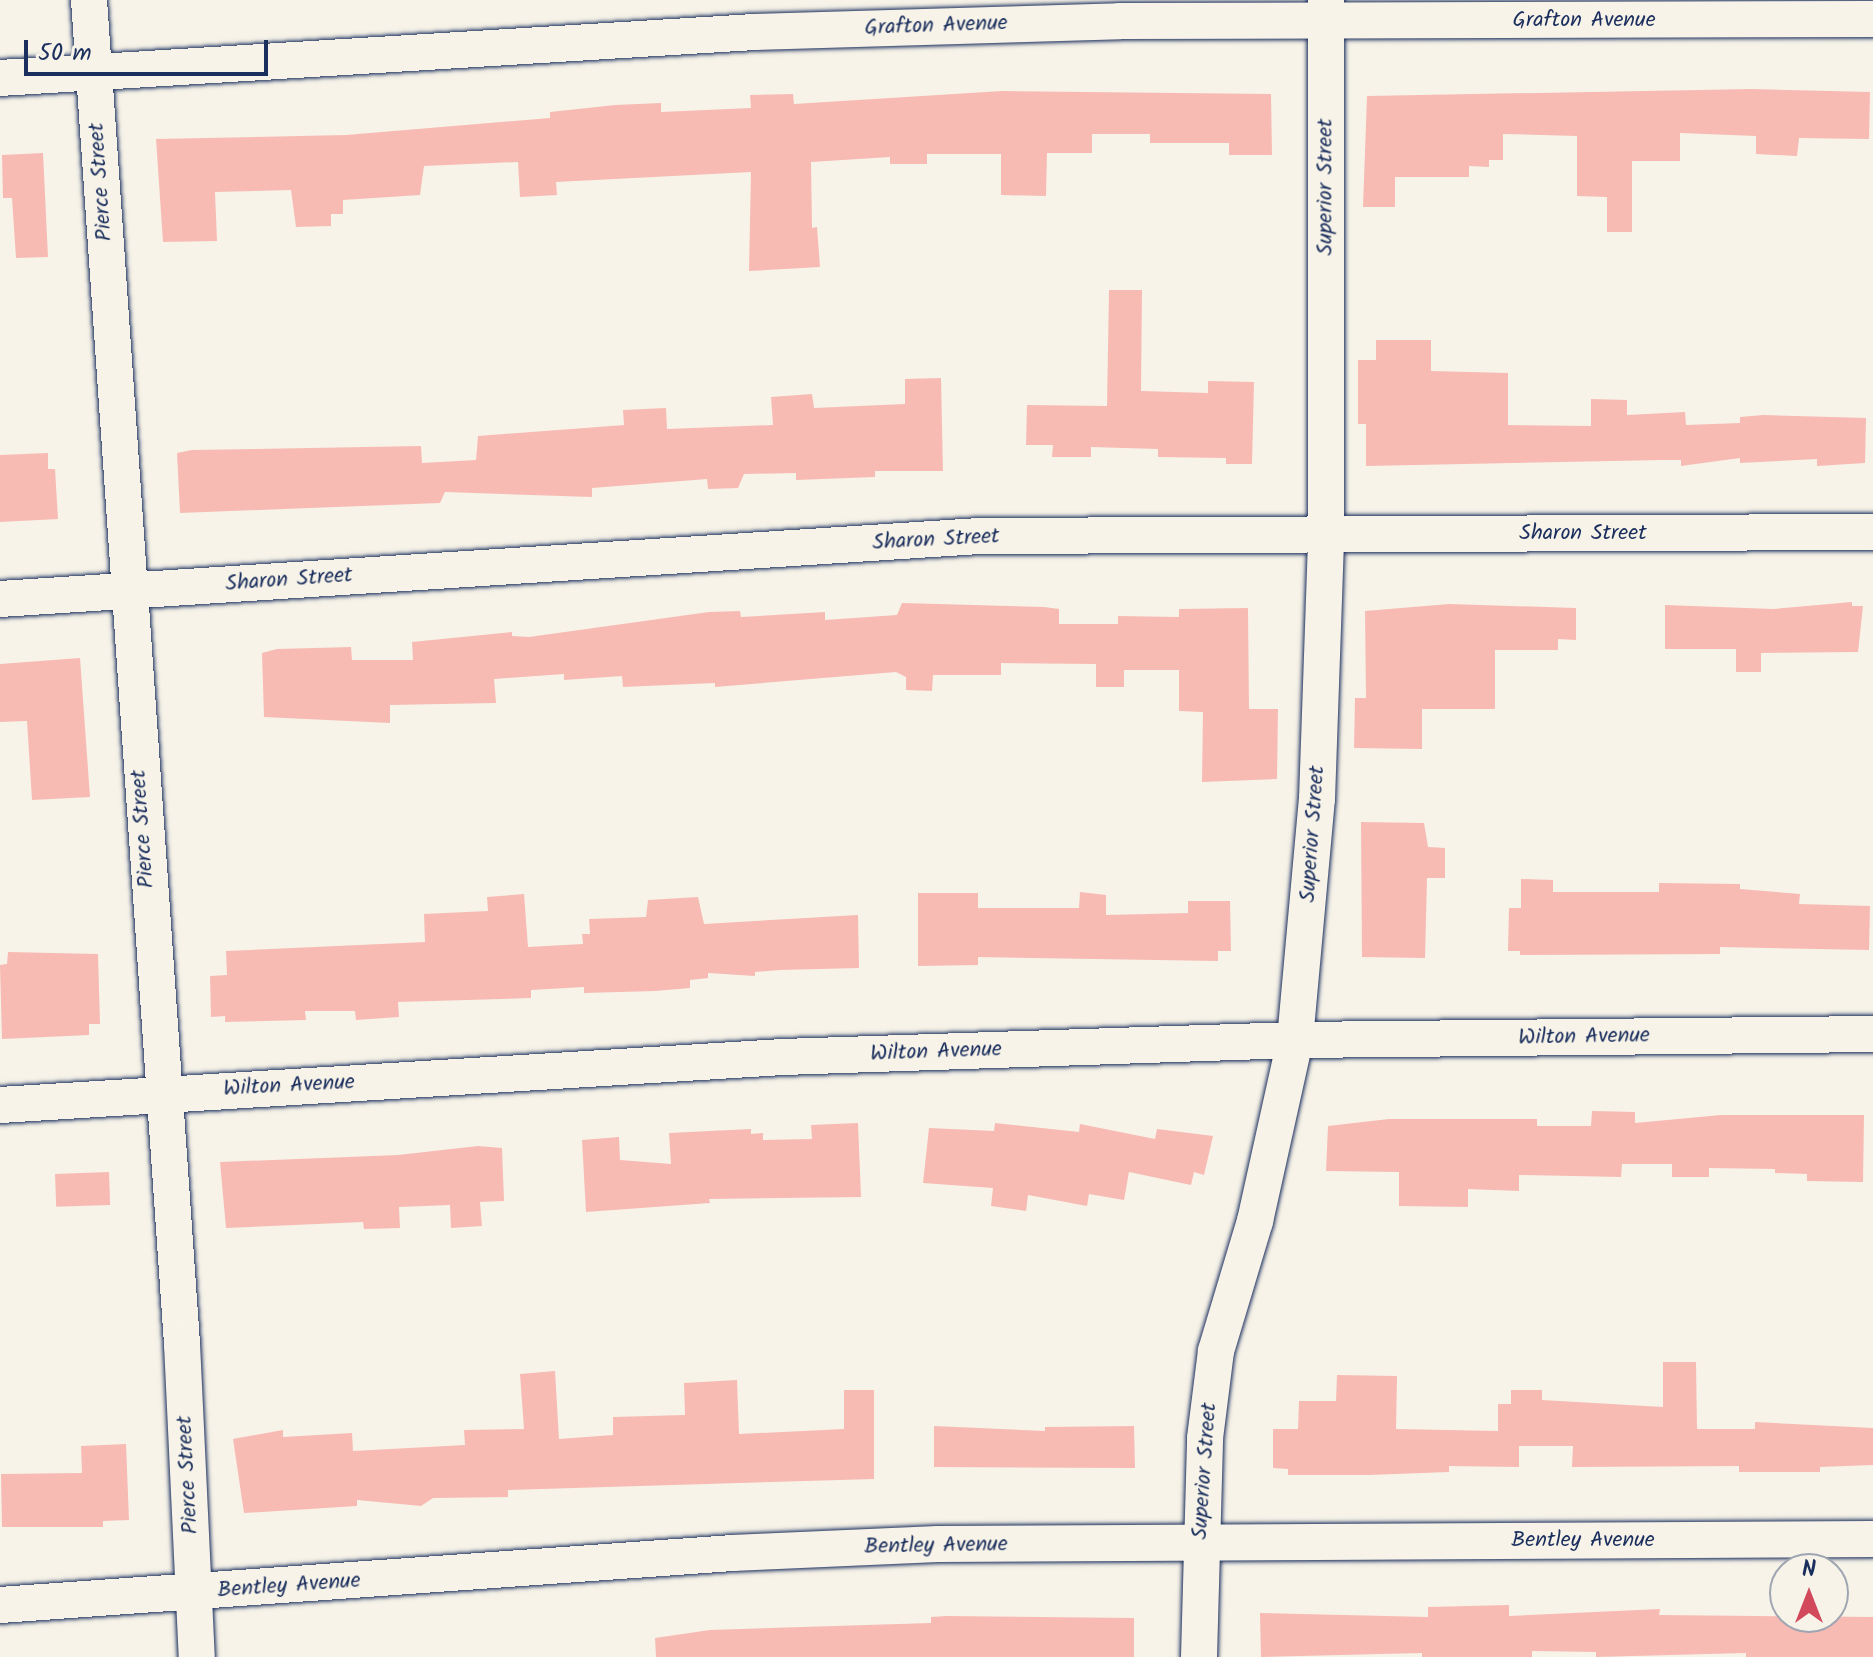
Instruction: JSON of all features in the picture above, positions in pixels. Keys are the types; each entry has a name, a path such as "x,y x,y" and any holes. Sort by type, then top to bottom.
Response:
{"street":[{"name":"Pierce Street","path":"89,0 197,1657"},
{"name":"Grafton Avenue","path":"0,78 754,32 1120,21 1326,11 1873,19"},
{"name":"Superior Street","path":"1199,1657 1199,1543 1216,1351 1255,1221 1295,1040 1317,799 1326,535 1326,11"},
{"name":"Sharon Street","path":"0,599 979,536 1873,532"},
{"name":"Wilton Avenue","path":"0,1105 783,1057 1295,1040 1873,1034"},
{"name":"Bentley Avenue","path":"0,1605 732,1553 938,1544 1873,1539"}],"building":[{"path":"1752,89 1870,92 1869,139 1799,138 1797,156 1756,154 1756,136 1680,133 1680,161 1632,161 1632,232 1607,232 1607,197 1577,196 1577,136 1503,134 1503,160 1489,160 1489,167 1469,166 1469,177 1395,177 1395,207 1363,207 1367,96"},
{"path":"1002,91 1271,94 1272,155 1229,155 1229,143 1150,143 1150,134 1092,134 1092,153 1047,153 1046,196 1001,195 1001,154 927,154 927,164 890,164 890,157 811,162 812,228 817,227 820,267 749,271 751,172 556,182 557,195 520,197 518,162 424,166 420,195 343,200 343,214 331,214 331,226 296,227 291,190 215,192 217,241 163,242 156,139 346,135 550,118 550,112 615,105 661,103 661,112 751,108 750,95 793,94 794,104"},
{"path":"43,153 48,257 16,258 12,198 3,198 2,155"},
{"path":"1109,290 1142,290 1141,391 1208,393 1208,381 1254,382 1252,464 1226,464 1226,458 1158,457 1158,449 1091,447 1091,457 1052,457 1053,445 1026,445 1027,405 1107,406"},
{"path":"1376,340 1431,340 1431,371 1508,373 1508,425 1591,426 1591,399 1627,400 1627,415 1685,412 1686,425 1740,423 1740,417 1763,415 1866,418 1865,463 1817,466 1817,459 1740,463 1740,458 1681,466 1681,460 1662,460 1366,466 1366,424 1358,424 1358,360 1376,360"},
{"path":"941,378 943,471 875,471 875,477 796,480 796,473 744,474 738,488 708,489 707,479 592,488 592,497 445,492 440,503 180,513 177,453 192,450 421,446 422,463 476,460 478,436 624,425 623,410 666,408 667,429 773,425 771,397 812,394 814,408 905,404 905,379"},
{"path":"48,453 48,469 55,469 58,519 0,522 0,455"},
{"path":"1852,602 1852,606 1863,606 1858,652 1761,653 1761,672 1736,672 1736,649 1665,649 1665,605 1773,609"},
{"path":"902,603 1059,609 1059,624 1118,624 1118,616 1179,617 1179,609 1248,608 1249,709 1278,709 1277,779 1202,782 1203,712 1179,711 1179,670 1124,670 1124,687 1096,687 1096,664 1001,663 1001,675 933,675 932,691 906,690 906,677 896,672 715,687 715,683 623,687 622,676 564,680 564,674 494,679 496,703 390,705 390,723 264,717 262,653 277,649 351,647 352,660 413,660 412,642 512,632 512,636 529,637 709,612 740,611 741,617 825,612 825,620 897,615"},
{"path":"1449,604 1576,608 1576,640 1558,639 1558,650 1495,650 1495,709 1422,709 1422,749 1354,748 1355,698 1366,698 1365,611"},
{"path":"80,658 90,797 32,800 27,721 0,722 0,664"},
{"path":"1361,822 1424,823 1428,847 1445,848 1445,878 1427,878 1425,958 1362,957"},
{"path":"1521,879 1553,880 1553,892 1659,892 1659,883 1740,884 1740,889 1800,894 1799,904 1870,906 1869,950 1720,947 1720,954 1520,955 1520,951 1508,951 1509,908 1521,908"},
{"path":"1080,892 1106,895 1106,915 1188,913 1188,901 1230,901 1231,951 1218,951 1218,961 978,957 978,965 918,966 918,893 978,893 978,908 1079,908"},
{"path":"524,894 528,947 583,944 582,934 590,934 589,919 646,917 648,900 698,897 704,924 858,915 859,968 780,970 755,972 755,976 708,973 708,978 690,980 690,988 655,991 584,993 584,987 531,990 531,998 398,1002 399,1017 356,1020 355,1011 305,1011 306,1020 225,1022 225,1016 211,1017 210,976 227,975 226,951 425,942 424,914 488,911 487,897"},
{"path":"8,952 98,954 100,1024 89,1024 89,1035 2,1039 0,965 7,964"},
{"path":"1592,1111 1635,1112 1635,1123 1721,1115 1864,1115 1863,1182 1807,1181 1807,1174 1775,1173 1775,1169 1709,1168 1709,1177 1672,1177 1672,1164 1622,1164 1621,1177 1519,1175 1519,1191 1468,1189 1468,1207 1399,1206 1399,1172 1326,1171 1328,1126 1389,1119 1537,1119 1537,1126 1591,1126"},
{"path":"858,1123 861,1197 709,1199 710,1203 586,1212 582,1140 619,1137 620,1160 671,1164 669,1133 751,1129 751,1134 763,1133 763,1140 812,1139 811,1125"},
{"path":"995,1123 1079,1132 1080,1124 1155,1139 1157,1129 1213,1136 1204,1175 1194,1172 1191,1185 1129,1172 1124,1200 1089,1194 1087,1206 1028,1195 1026,1211 991,1206 993,1188 923,1183 929,1128 994,1131"},
{"path":"478,1146 502,1148 504,1201 480,1202 482,1226 451,1228 450,1205 399,1207 400,1228 364,1229 363,1222 226,1228 220,1162 398,1155"},
{"path":"109,1172 110,1205 56,1207 55,1174"},
{"path":"1663,1362 1696,1362 1697,1429 1755,1429 1755,1422 1873,1428 1873,1465 1820,1467 1820,1472 1739,1472 1739,1466 1572,1467 1573,1446 1519,1446 1519,1467 1449,1466 1449,1472 1369,1475 1288,1475 1288,1469 1273,1468 1273,1429 1298,1429 1299,1401 1336,1401 1337,1375 1397,1376 1396,1429 1498,1431 1498,1404 1511,1404 1511,1390 1542,1390 1542,1400 1663,1407"},
{"path":"555,1371 559,1439 613,1435 613,1417 685,1415 684,1383 737,1380 739,1434 844,1429 844,1390 874,1390 874,1479 508,1490 508,1497 433,1498 421,1506 357,1500 357,1506 244,1513 233,1439 283,1430 283,1437 352,1433 353,1451 465,1445 464,1430 524,1429 520,1374"},
{"path":"934,1426 1045,1431 1045,1427 1134,1426 1135,1468 934,1467"},
{"path":"126,1444 129,1520 103,1521 103,1527 2,1527 1,1474 82,1473 81,1446"},
{"path":"1509,1605 1509,1616 1660,1609 1659,1615 1769,1616 1769,1633 1849,1633 1849,1617 1873,1617 1873,1657 1746,1657 1746,1653 1596,1657 1596,1652 1532,1651 1532,1657 1422,1657 1422,1653 1261,1657 1260,1613 1428,1617 1428,1607"},
{"path":"931,1617 1134,1618 1134,1657 656,1657 655,1638 710,1630 931,1623"}]}
